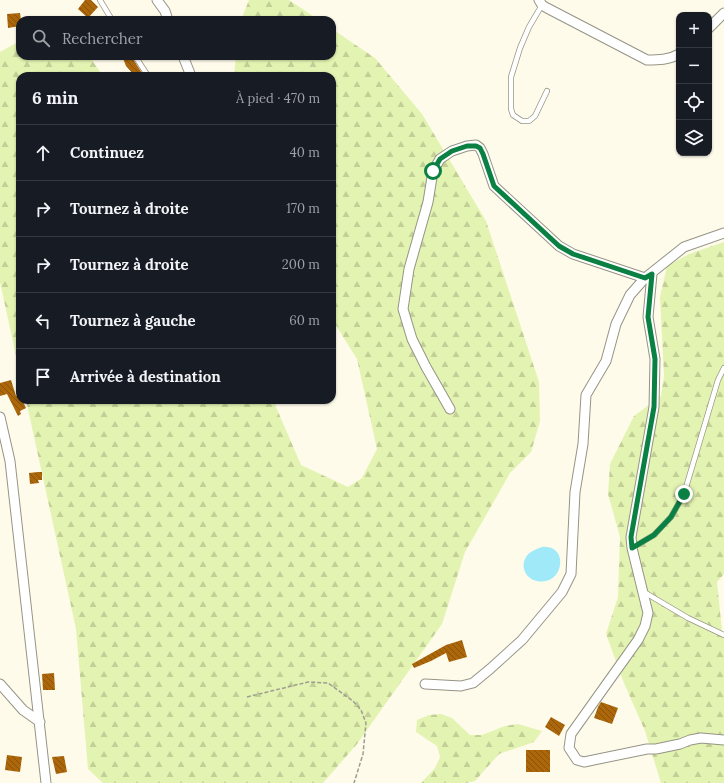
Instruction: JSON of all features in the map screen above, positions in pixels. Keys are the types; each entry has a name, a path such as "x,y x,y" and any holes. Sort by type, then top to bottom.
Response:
{"street":[{"path":"157,0 167,16"},
{"path":"541,2 647,60 660,60 676,56"},
{"path":"712,25 724,13"},
{"path":"185,60 190,72"},
{"path":"450,409 426,367 412,338 403,309 409,269 428,202 433,171 440,159 452,151 467,146 476,146 480,148 494,186 559,246 573,254 648,276"},
{"path":"425,684 461,686 473,683 490,670 522,640 562,592 571,574 574,492 583,444 586,395 606,361 616,324 630,296 648,276 684,247 724,233"},
{"path":"648,276 648,317 655,359 654,407 631,537 632,548 648,613 645,626 638,640 571,734 569,748 577,760 584,762 646,749 656,749 702,738 724,740"},
{"path":"0,417 10,461 46,783"},
{"path":"0,684 23,710 40,722"}],"lane":[{"path":"100,0 110,16"},
{"path":"541,2 520,48 511,76 511,109 513,115 522,121 529,121 536,116 547,91"},
{"path":"138,60 145,72"},
{"path":"632,548 654,535 671,517 684,494 718,380 724,368"},
{"path":"643,591 688,618 724,635"}],"path":[{"path":"247,697 308,682 328,683 353,701 361,710 366,723 363,754 354,783"}],"green space":[{"path":"249,0 289,0 313,16 243,16"},
{"path":"336,32 375,58 422,114 486,221 539,382 540,421 531,452 510,473 465,552 442,624 357,744 323,783 103,783 88,769 76,629 27,404 276,404 301,465 348,487 362,478 377,449 357,359 336,325 336,72 234,72 236,60 336,60"},
{"path":"16,43 16,60 92,60 100,72 16,72 16,356 0,282 0,52"},
{"path":"724,242 724,574 717,582 722,631 724,634 724,783 661,783 645,731 624,683 606,634 618,597 620,537 608,494 610,464 634,416 661,396 664,376 660,297 667,266 689,254"},
{"path":"441,714 452,718 470,735 482,735 505,726 518,724 542,731 534,742 499,754 475,781 467,783 421,783 435,768 440,757 437,746 416,732 417,720 429,715"}],"water":[{"path":"542,547 551,548 557,552 560,558 560,565 558,572 553,578 546,581 537,581 530,578 525,572 524,561 527,555"}],"building":[{"path":"85,0 91,0 98,7 90,16 86,16 78,9"},
{"path":"20,13 20,16 16,16 16,27 8,28 7,14"},
{"path":"124,60 134,60 141,72 131,72 126,66"},
{"path":"11,380 16,396 16,404 24,404 26,408 20,411 21,414 18,416 7,394 0,396 0,383"},
{"path":"42,472 42,480 38,480 39,483 30,484 29,473"},
{"path":"462,640 467,657 449,662 446,653 414,668 412,664 446,645"},
{"path":"54,673 55,690 43,690 42,674"},
{"path":"601,702 618,708 612,724 594,718"},
{"path":"551,717 565,725 559,736 545,727"},
{"path":"526,750 550,750 550,772 526,772"},
{"path":"7,755 22,757 20,772 5,770"},
{"path":"64,756 67,772 56,774 52,757"}],"route":[{"path":"433,171 440,159 452,151 467,146 476,146 480,148 483,154 494,186 559,246 573,254 645,278 652,274 648,317 655,359 654,407 631,537 632,548 654,535 671,517 684,494"}]}
